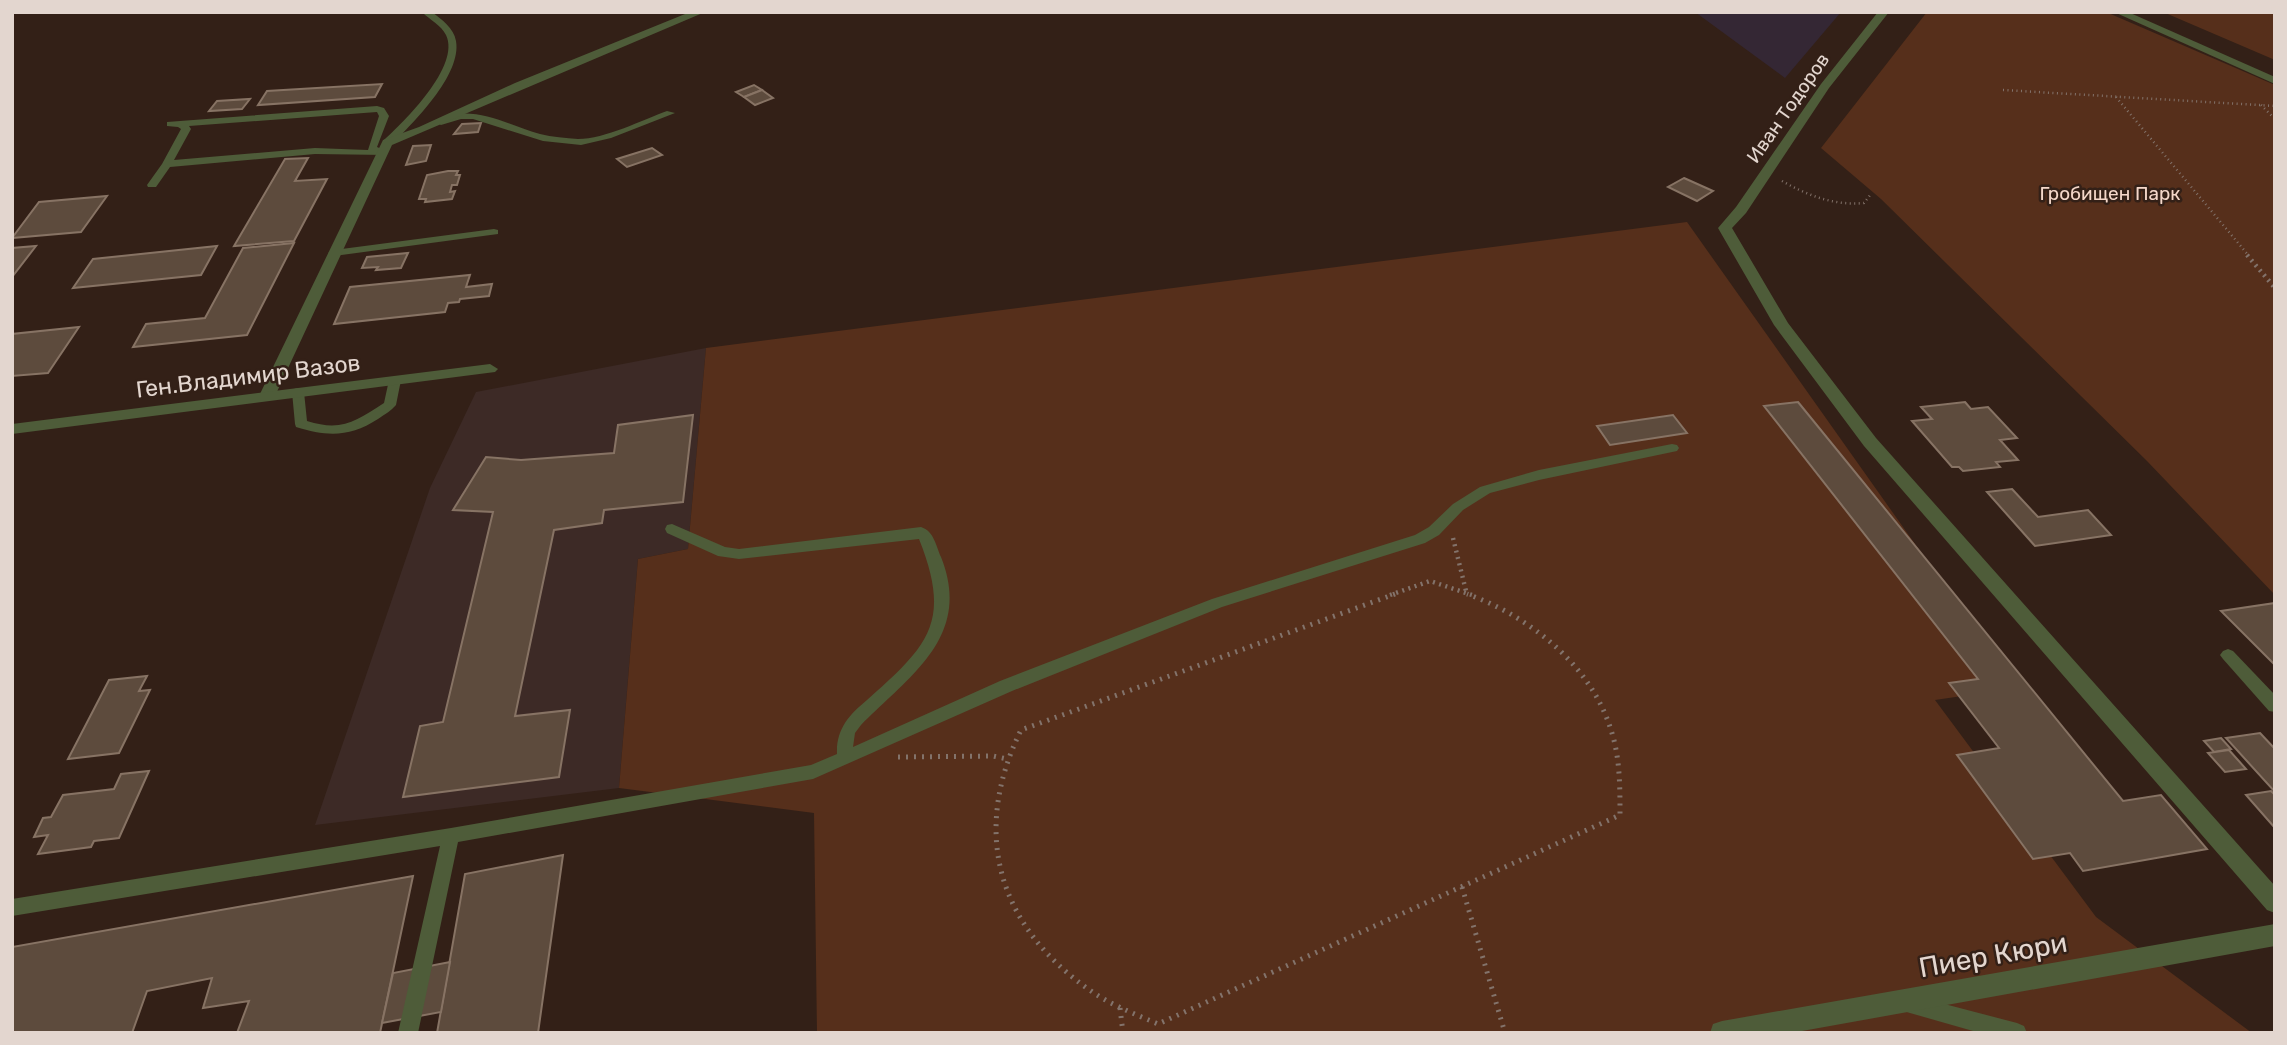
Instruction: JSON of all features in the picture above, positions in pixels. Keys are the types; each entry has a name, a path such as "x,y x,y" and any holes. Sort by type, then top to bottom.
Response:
{"street":[{"path":"267,396 384,148 519,85 701,12"},
{"name":"Иван Тодоров","path":"1884,12 1825,86 1741,210 1725,228 1782,325 1870,442 2275,903"},
{"path":"2119,12 2275,81"},
{"name":"Ген.Владимир Вазов","path":"12,429 490,369"},
{"name":"Пиер Кюри","path":"1722,1033 2275,935"}],"lane":[{"path":"167,164 384,148 443,77 453,56 450,35 426,12"},
{"path":"152,185 167,164 186,128 176,124 377,109 381,110 384,116 372,148 384,148"},
{"path":"439,122 467,115 543,138 581,142 608,136 670,113"},
{"path":"334,253 494,232"},
{"path":"298,392 301,424 334,433 358,425 390,405 395,380"},
{"path":"12,908 451,836 813,772 995,690 1217,603 1420,539 1434,531 1458,507 1485,490 1539,475 1672,448"},
{"path":"671,529 723,552 739,554 921,532 925,536 945,597 935,638 900,679 852,723 843,742 845,757"},
{"path":"2228,655 2275,706"},
{"path":"408,1033 451,836"},
{"path":"1899,1001 2017,1033"}],"path":[{"path":"2003,90 2275,106"},
{"path":"2116,97 2275,288"},
{"path":"2260,105 2275,119"},
{"path":"1767,171 1793,187 1844,204 1864,204 1871,194"},
{"path":"1448,517 1466,592"},
{"path":"1430,581 1486,600 1533,627 1554,644 1573,663 1597,697 1614,733 1621,758 1623,784 1620,815 1462,887 1158,1024 1120,1008 1065,972 1024,924 1010,897 1001,869 995,812 1007,759 1021,730 1430,581"},
{"path":"886,757 993,756 1007,759"},
{"path":"1462,887 1504,1033"},
{"path":"1120,1008 1123,1033"}],"shaded area":[{"path":"1695,12 1841,12 1785,78"},
{"path":"706,348 688,549 638,559 619,788 315,825 430,488 476,392"}],"green space":[{"name":"Гробищен Парк","path":"1927,12 2106,12 2275,85 2275,595 2147,461 1881,199 1821,148"},
{"path":"2163,12 2275,12 2275,60"},
{"path":"1687,222 2017,688 1935,700 2096,917 2252,1033 817,1033 814,813 619,788 638,559 688,549 706,348"}],"building":[{"path":"382,84 375,97 258,105 267,91"},
{"path":"754,85 762,90 744,97 736,92"},
{"path":"762,90 773,98 755,105 744,97"},
{"path":"250,99 242,109 209,111 217,101"},
{"path":"481,123 478,132 454,134 462,124"},
{"path":"431,145 426,161 406,165 413,146"},
{"path":"652,148 662,155 627,167 617,159"},
{"path":"308,158 295,181 327,179 294,241 234,246 285,159"},
{"path":"458,171 456,175 460,175 457,185 452,185 450,192 455,191 452,199 425,202 426,199 419,199 427,175"},
{"path":"1684,178 1713,191 1697,201 1668,187"},
{"path":"107,196 81,232 12,238 39,202"},
{"path":"294,243 247,335 133,347 146,324 205,318 243,248"},
{"path":"36,246 12,277 12,248"},
{"path":"217,246 201,275 73,288 93,259"},
{"path":"408,253 401,268 362,268 367,257"},
{"path":"470,275 466,287 492,284 489,296 448,303 445,312 334,324 350,287"},
{"path":"79,327 48,373 12,376 12,334"},
{"path":"1798,402 2123,801 2161,795 2207,849 2083,871 2070,853 2033,859 1957,755 1999,748 1949,683 1978,679 1764,406"},
{"path":"1965,402 1971,409 1988,407 2017,438 2000,440 2018,460 1996,462 2000,467 1963,471 1959,467 1952,467 1912,421 1932,419 1921,407"},
{"path":"693,415 683,502 604,510 602,523 554,530 515,716 570,710 559,777 403,797 420,726 443,722 493,512 453,510 486,457 521,460 614,453 618,425"},
{"path":"1673,415 1687,433 1610,445 1597,426"},
{"path":"2012,489 2038,517 2088,510 2111,535 2035,546 1987,492"},
{"path":"2275,603 2275,665 2221,611"},
{"path":"147,676 139,691 150,690 119,753 68,759 109,680"},
{"path":"2260,733 2275,749 2275,792 2226,738"},
{"path":"2221,738 2231,749 2214,752 2204,741"},
{"path":"2229,750 2246,769 2225,772 2208,753"},
{"path":"149,771 119,838 94,841 91,847 38,854 48,835 34,837 43,818 51,817 63,795 114,789 121,774"},
{"path":"2271,791 2275,795 2275,828 2246,795"},
{"path":"563,855 538,1033 437,1033 465,874"},
{"path":"413,876 380,1033 237,1033 249,1001 203,1008 212,978 147,991 132,1033 12,1033 12,947"},
{"path":"450,962 441,1012 382,1023 393,973"}]}
